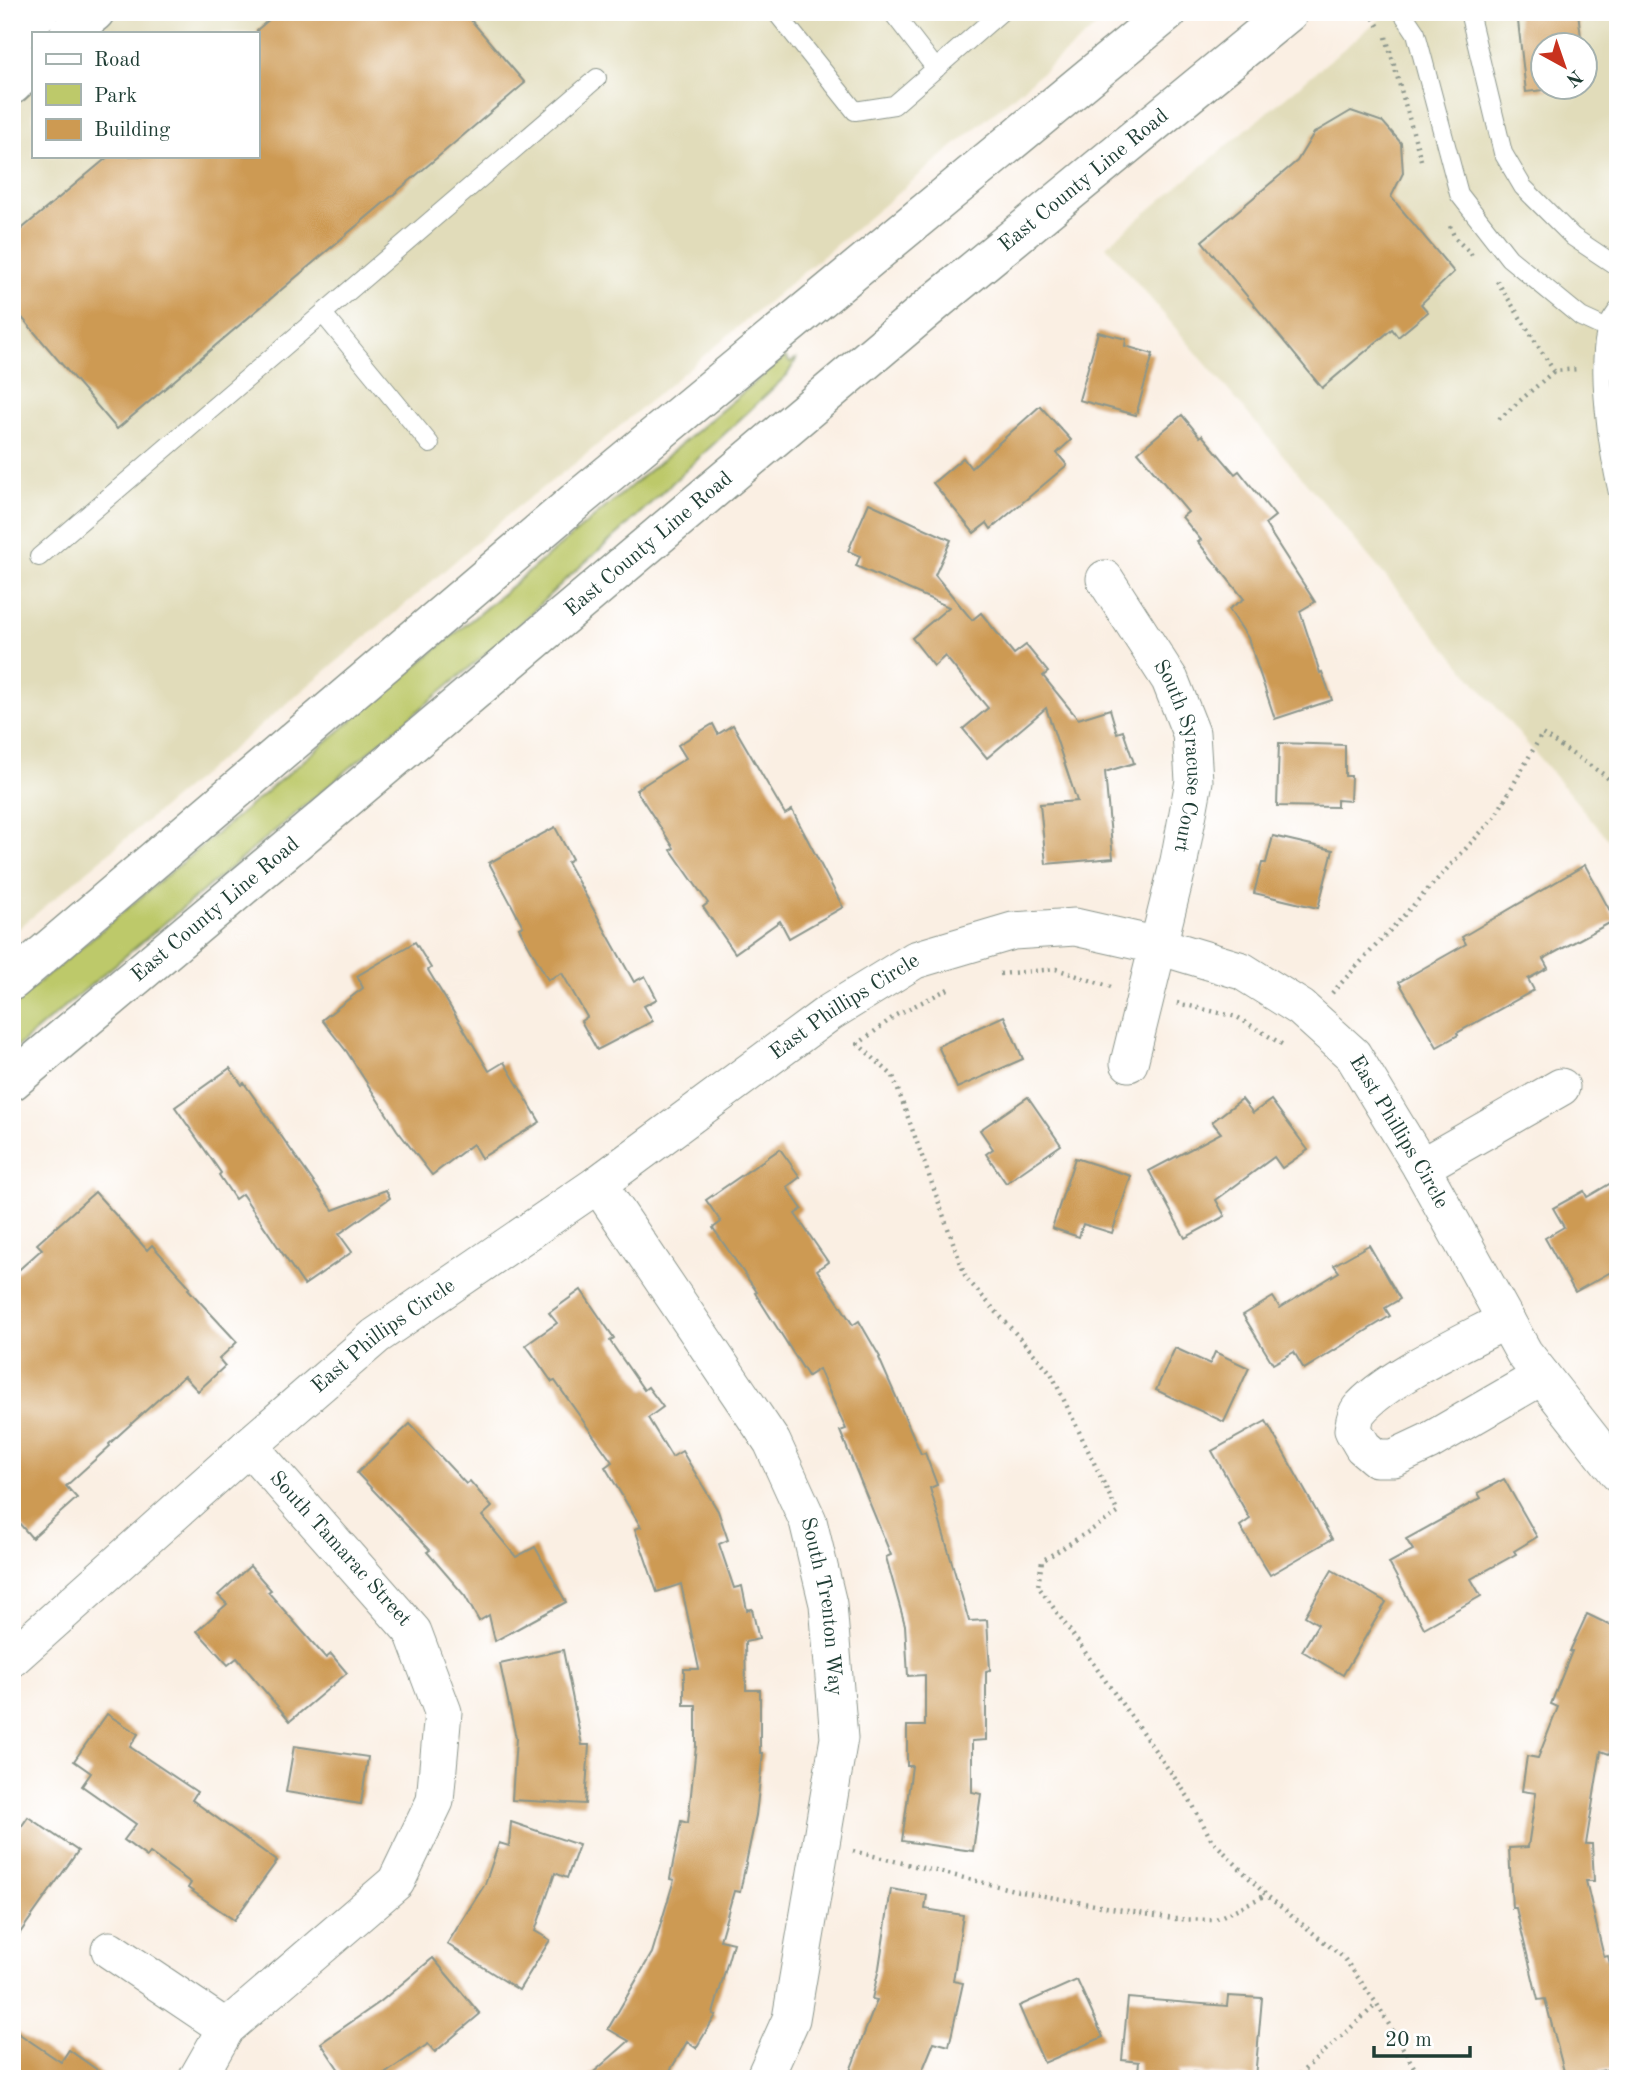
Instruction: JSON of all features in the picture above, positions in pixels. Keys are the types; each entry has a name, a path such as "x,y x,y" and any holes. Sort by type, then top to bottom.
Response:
{"main road":[{"path":"12,38 39,12"},
{"path":"70,32 95,12"},
{"path":"12,981 577,500 1168,12"},
{"name":"East County Line Road","path":"12,1081 939,299 1289,12"},
{"path":"12,85 32,66"}],"street":[{"name":"South Syracuse Court","path":"1105,579 1170,680 1191,733 1194,781 1179,861 1129,1063"},
{"name":"East Phillips Circle","path":"12,1658 376,1336 598,1184 829,1013 915,960 1013,930 1075,928 1159,947 1242,971 1301,1008 1353,1055 1422,1167 1524,1353 1618,1473"},
{"path":"1422,1167 1561,1087"},
{"name":"South Trenton Way","path":"598,1184 772,1442 808,1521 828,1604 839,1738 792,2019 764,2079"},
{"path":"1506,1320 1375,1395 1357,1412 1353,1430 1363,1447 1376,1458 1394,1458 1428,1442 1542,1376"},
{"name":"South Tamarac Street","path":"197,2079 226,2028 396,1882 435,1801 443,1712 413,1632 249,1446"},
{"path":"110,1950 226,2028"}],"lane":[{"path":"892,12 936,69"},
{"path":"787,16 855,111 894,104 1001,12"},
{"path":"1402,12 1416,33 1459,194 1509,258 1581,317 1607,330"},
{"path":"1469,12 1503,153 1522,187 1573,237 1618,267"},
{"path":"39,557 597,78"},
{"path":"1618,310 1607,330 1602,366 1611,456 1618,493"},
{"path":"324,315 430,444"}],"path":[{"path":"1499,419 1554,371"},
{"path":"1329,996 1494,817 1542,734 1618,787"},
{"path":"993,976 1056,969 1146,997 1237,1017 1285,1046"},
{"path":"958,986 896,1015 858,1044 893,1076 966,1278 1051,1373 1118,1513 1042,1561 1038,1587 1189,1798 1211,1839 1266,1895 1344,1958 1377,2004 1421,2079"},
{"path":"821,1843 1022,1892 1172,1919 1214,1920 1266,1895"},
{"path":"1294,2079 1377,2004"}],"shaded area":[{"path":"120,12 1114,12 577,462 516,508 12,934 12,107 32,86 32,158 259,158 259,32 95,32"},
{"path":"1388,12 1618,12 1618,851 1106,246"}],"green space":[{"path":"785,357 790,363 797,358 787,375 505,638 12,1051 12,1005"}],"building":[{"path":"278,12 464,12 525,83 117,429 12,306 12,237 107,158 259,158 257,30"},
{"path":"1517,12 1578,12 1580,32 1528,32 1526,92"},
{"path":"1351,111 1383,122 1401,143 1403,173 1391,197 1454,272 1421,304 1428,312 1398,337 1392,329 1322,388 1202,241 1297,161 1314,133"},
{"path":"1098,332 1126,339 1125,346 1153,354 1136,415 1079,400"},
{"path":"1040,406 1071,440 1057,453 1067,465 991,529 987,523 974,533 933,483 963,458 971,468"},
{"path":"1182,415 1235,474 1239,471 1275,516 1265,524 1315,602 1300,611 1320,673 1322,672 1332,700 1275,719 1248,638 1229,609 1244,599 1198,542 1201,540 1182,517 1188,512 1138,452"},
{"path":"869,503 951,540 935,575 972,620 981,613 1014,654 1026,645 1048,672 1043,676 1078,719 1110,709 1117,733 1123,731 1134,763 1105,772 1113,858 1046,864 1040,804 1077,801 1046,708 987,758 963,729 988,708 945,656 934,666 912,638 949,607 856,566 860,556 848,551"},
{"path":"713,724 718,734 733,725 785,814 792,810 843,907 789,938 780,921 735,953 703,907 708,903 671,850 674,848 636,790 686,758 678,745"},
{"path":"1279,743 1345,745 1345,776 1351,776 1350,801 1337,800 1337,807 1277,806"},
{"path":"555,827 572,859 567,862 634,982 645,976 657,999 644,1006 653,1021 597,1050 581,1021 587,1017 562,973 548,980 519,928 523,926 489,863"},
{"path":"1273,836 1333,850 1318,908 1254,893"},
{"path":"1585,865 1615,920 1543,959 1548,968 1528,979 1534,990 1437,1047 1399,982 1466,944 1462,937"},
{"path":"415,942 431,968 428,970 489,1071 504,1062 540,1122 481,1158 473,1144 432,1175 397,1130 347,1052 322,1020 363,988 357,976"},
{"path":"1004,1016 1023,1059 957,1088 938,1046"},
{"path":"230,1068 242,1085 244,1083 333,1210 386,1190 390,1198 339,1234 352,1252 304,1285 242,1194 235,1199 219,1175 221,1173 175,1107"},
{"path":"1028,1097 1061,1145 1006,1183 986,1154 993,1149 980,1130"},
{"path":"1242,1099 1253,1113 1271,1100 1308,1150 1282,1168 1274,1157 1216,1200 1225,1216 1185,1238 1149,1171 1221,1133 1212,1122"},
{"path":"780,1149 800,1177 787,1187 802,1209 795,1214 828,1262 817,1270 853,1325 859,1321 880,1357 921,1454 925,1453 937,1485 930,1488 969,1621 987,1620 990,1670 986,1671 986,1740 972,1741 972,1792 981,1794 973,1851 902,1841 912,1766 907,1766 907,1726 925,1726 925,1675 908,1676 905,1625 886,1557 891,1555 840,1431 846,1429 819,1369 808,1376 755,1293 757,1292 713,1228 721,1222 706,1200"},
{"path":"1075,1158 1131,1176 1112,1233 1083,1224 1079,1237 1052,1228"},
{"path":"1618,1179 1618,1268 1575,1292 1545,1238 1564,1227 1553,1208 1584,1191 1587,1197"},
{"path":"95,1192 147,1250 152,1245 237,1342 219,1359 225,1366 198,1391 184,1376 109,1444 110,1446 66,1486 77,1498 32,1538 12,1515 12,1276 42,1249 37,1244"},
{"path":"1369,1245 1400,1299 1385,1308 1390,1316 1304,1369 1294,1352 1273,1364 1243,1315 1273,1297 1280,1308 1339,1272 1334,1265"},
{"path":"581,1290 614,1338 610,1341 644,1390 648,1387 663,1407 648,1418 672,1457 682,1451 718,1511 728,1540 719,1544 734,1588 742,1586 747,1610 752,1609 759,1639 745,1642 746,1690 760,1690 760,1753 763,1753 756,1815 740,1892 734,1891 720,1940 733,1943 713,2014 716,2015 696,2048 687,2042 665,2079 586,2079 629,2041 608,2029 652,1953 674,1880 670,1879 681,1821 688,1823 696,1746 696,1705 684,1705 684,1669 699,1669 681,1584 657,1592 635,1529 641,1527 605,1467 612,1462 526,1345 557,1323 549,1313"},
{"path":"1175,1348 1210,1364 1215,1352 1249,1368 1224,1422 1156,1390"},
{"path":"1266,1421 1332,1539 1270,1575 1240,1526 1250,1519 1212,1451"},
{"path":"410,1424 466,1484 470,1481 492,1507 482,1516 516,1557 535,1547 566,1602 495,1641 489,1615 479,1621 465,1596 427,1552 430,1550 357,1473"},
{"path":"1504,1479 1537,1537 1514,1551 1516,1554 1471,1579 1481,1596 1424,1628 1389,1563 1413,1550 1406,1539 1481,1498 1478,1493"},
{"path":"250,1566 271,1590 268,1592 326,1658 331,1654 347,1673 290,1721 237,1658 228,1665 197,1631 227,1604 218,1595"},
{"path":"1332,1570 1386,1602 1343,1675 1302,1651 1318,1624 1305,1616"},
{"path":"1587,1614 1618,1629 1618,1730 1609,1754 1601,1751 1586,1844 1592,1844 1594,1881 1586,1881 1604,1957 1608,1956 1618,1995 1618,2067 1566,2079 1545,1999 1538,2000 1516,1908 1512,1908 1509,1848 1528,1847 1536,1793 1522,1791 1527,1756 1538,1758 1558,1707 1551,1704"},
{"path":"563,1650 582,1745 589,1745 585,1804 512,1800 516,1738 500,1664"},
{"path":"107,1714 138,1734 130,1747 197,1792 192,1800 277,1861 234,1920 188,1888 191,1883 150,1853 147,1857 124,1840 136,1824 82,1786 91,1773 74,1761"},
{"path":"294,1746 368,1757 361,1804 286,1792"},
{"path":"28,1817 78,1851 12,1944 12,1840"},
{"path":"511,1822 579,1845 567,1878 555,1873 535,1931 550,1940 519,1990 447,1944 485,1884 499,1843 509,1846"},
{"path":"891,1889 927,1895 925,1909 963,1915 953,1981 963,1983 949,2046 934,2042 919,2079 847,2079 877,2000 872,1999"},
{"path":"433,1958 480,2014 435,2052 428,2044 377,2079 345,2079 321,2043 380,2002"},
{"path":"1077,1980 1103,2037 1044,2063 1019,2006"},
{"path":"1228,1996 1262,1998 1255,2078 1179,2071 1179,2077 1138,2072 1139,2062 1122,2060 1128,1998 1227,2006"},
{"path":"12,2029 61,2062 69,2050 110,2079 12,2079"}]}
